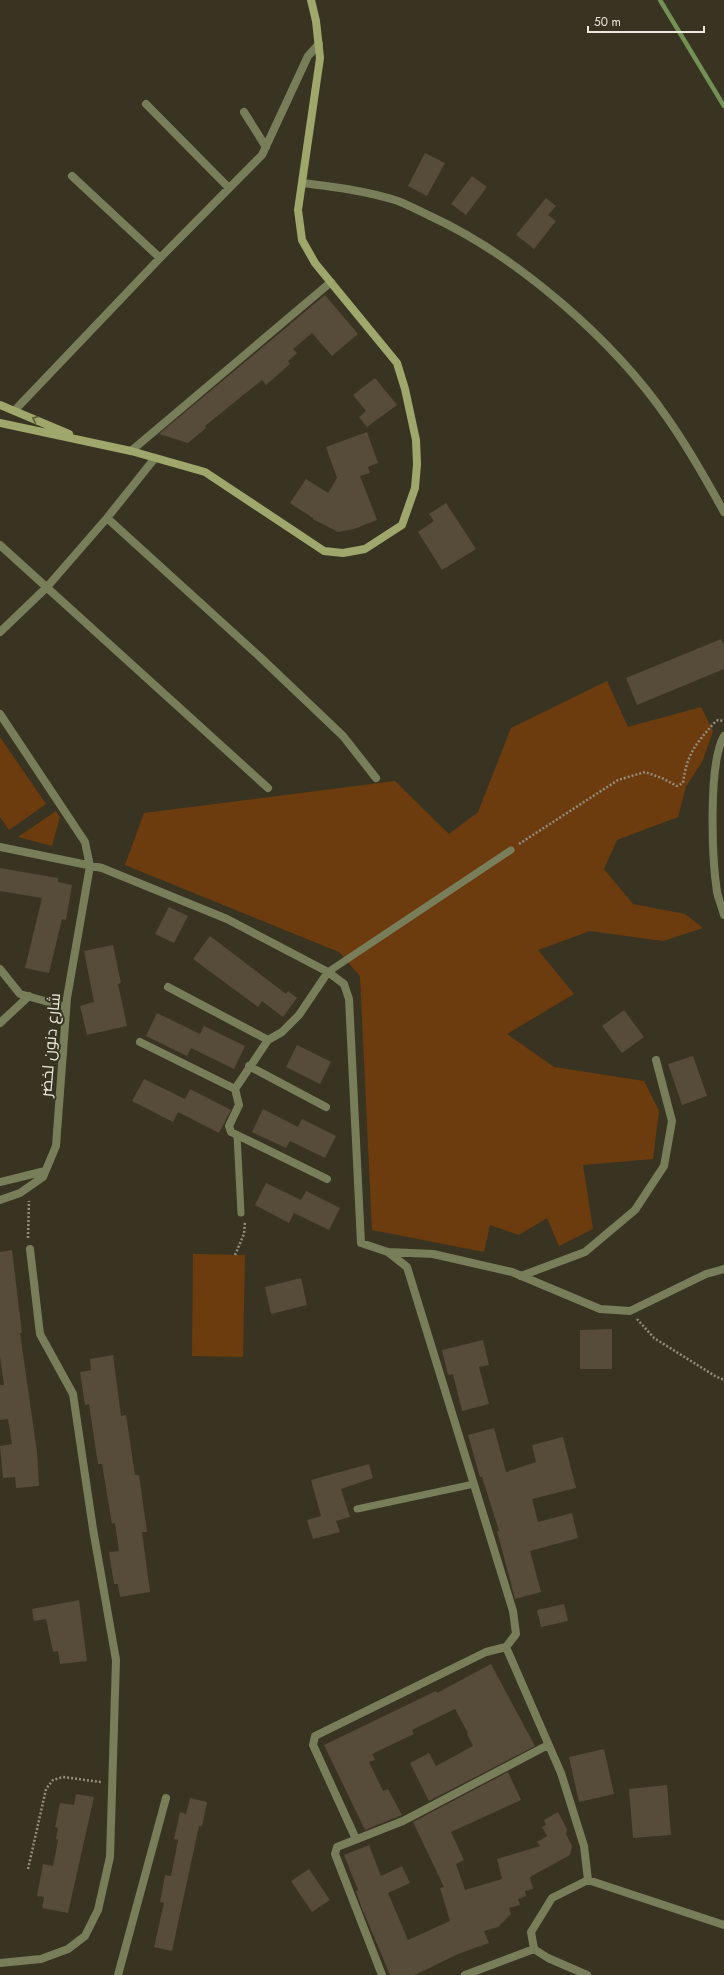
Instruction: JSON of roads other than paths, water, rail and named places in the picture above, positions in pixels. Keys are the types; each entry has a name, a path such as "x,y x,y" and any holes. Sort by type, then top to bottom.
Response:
{"main road":[{"path":"0,423 131,451 205,472 324,551 343,553 365,549 384,539 402,525 415,488 417,464 416,440 405,389 397,363 315,263 302,240 298,210 320,58 312,0"},
{"path":"0,405 15,410 84,441"}],"street":[{"path":"15,410 262,154 308,56 319,44"},
{"path":"146,104 229,188"},
{"path":"244,112 266,146"},
{"path":"72,176 160,258"},
{"path":"303,183 356,191 398,202 446,223 499,254 568,309 623,363 668,418 706,479 724,512"},
{"path":"131,451 331,282"},
{"path":"0,632 47,587 107,518 155,458"},
{"path":"107,518 260,657 343,736 376,778"},
{"path":"0,545 268,788"},
{"path":"0,714 84,842 90,866"},
{"path":"724,736 715,769 713,856 718,893 724,915"},
{"path":"0,848 102,868 227,919 328,972 344,984 349,999 361,1243 388,1252 433,1254 512,1272 600,1309 630,1311 706,1274 724,1269"},
{"name":"شارع دنون لخضر","path":"0,1200 20,1193 43,1177 56,1146 66,1007 90,866"},
{"path":"0,969 20,994 66,1007"},
{"path":"327,1179 231,1132 229,1126 239,1105 235,1089 249,1066 268,1040 282,1032 298,1015 328,972"},
{"path":"168,987 268,1040"},
{"path":"0,1023 29,996"},
{"path":"140,1042 235,1089"},
{"path":"521,1276 585,1252 635,1210 664,1166 672,1120 656,1060"},
{"path":"249,1066 326,1107"},
{"path":"0,1182 45,1171"},
{"path":"0,1963 41,1959 68,1949 85,1936 98,1910 110,1857 116,1660 93,1529 73,1394 40,1334 30,1248"},
{"path":"356,1839 313,1745 315,1736 486,1652 506,1647 516,1634 513,1611 407,1267 388,1252"},
{"path":"506,1647 561,1773 584,1846 588,1880"},
{"path":"382,1975 335,1854 340,1845 403,1821 548,1745"},
{"path":"118,1975 166,1798"},
{"path":"587,1975 548,1958 534,1949 531,1932 552,1898 567,1889 588,1880 724,1924"},
{"path":"465,1975 534,1949"}],"lane":[{"path":"328,972 510,850"},
{"path":"237,1135 241,1213"},
{"path":"357,1509 474,1484"}],"waterway":[{"path":"660,0 724,106"}]}
